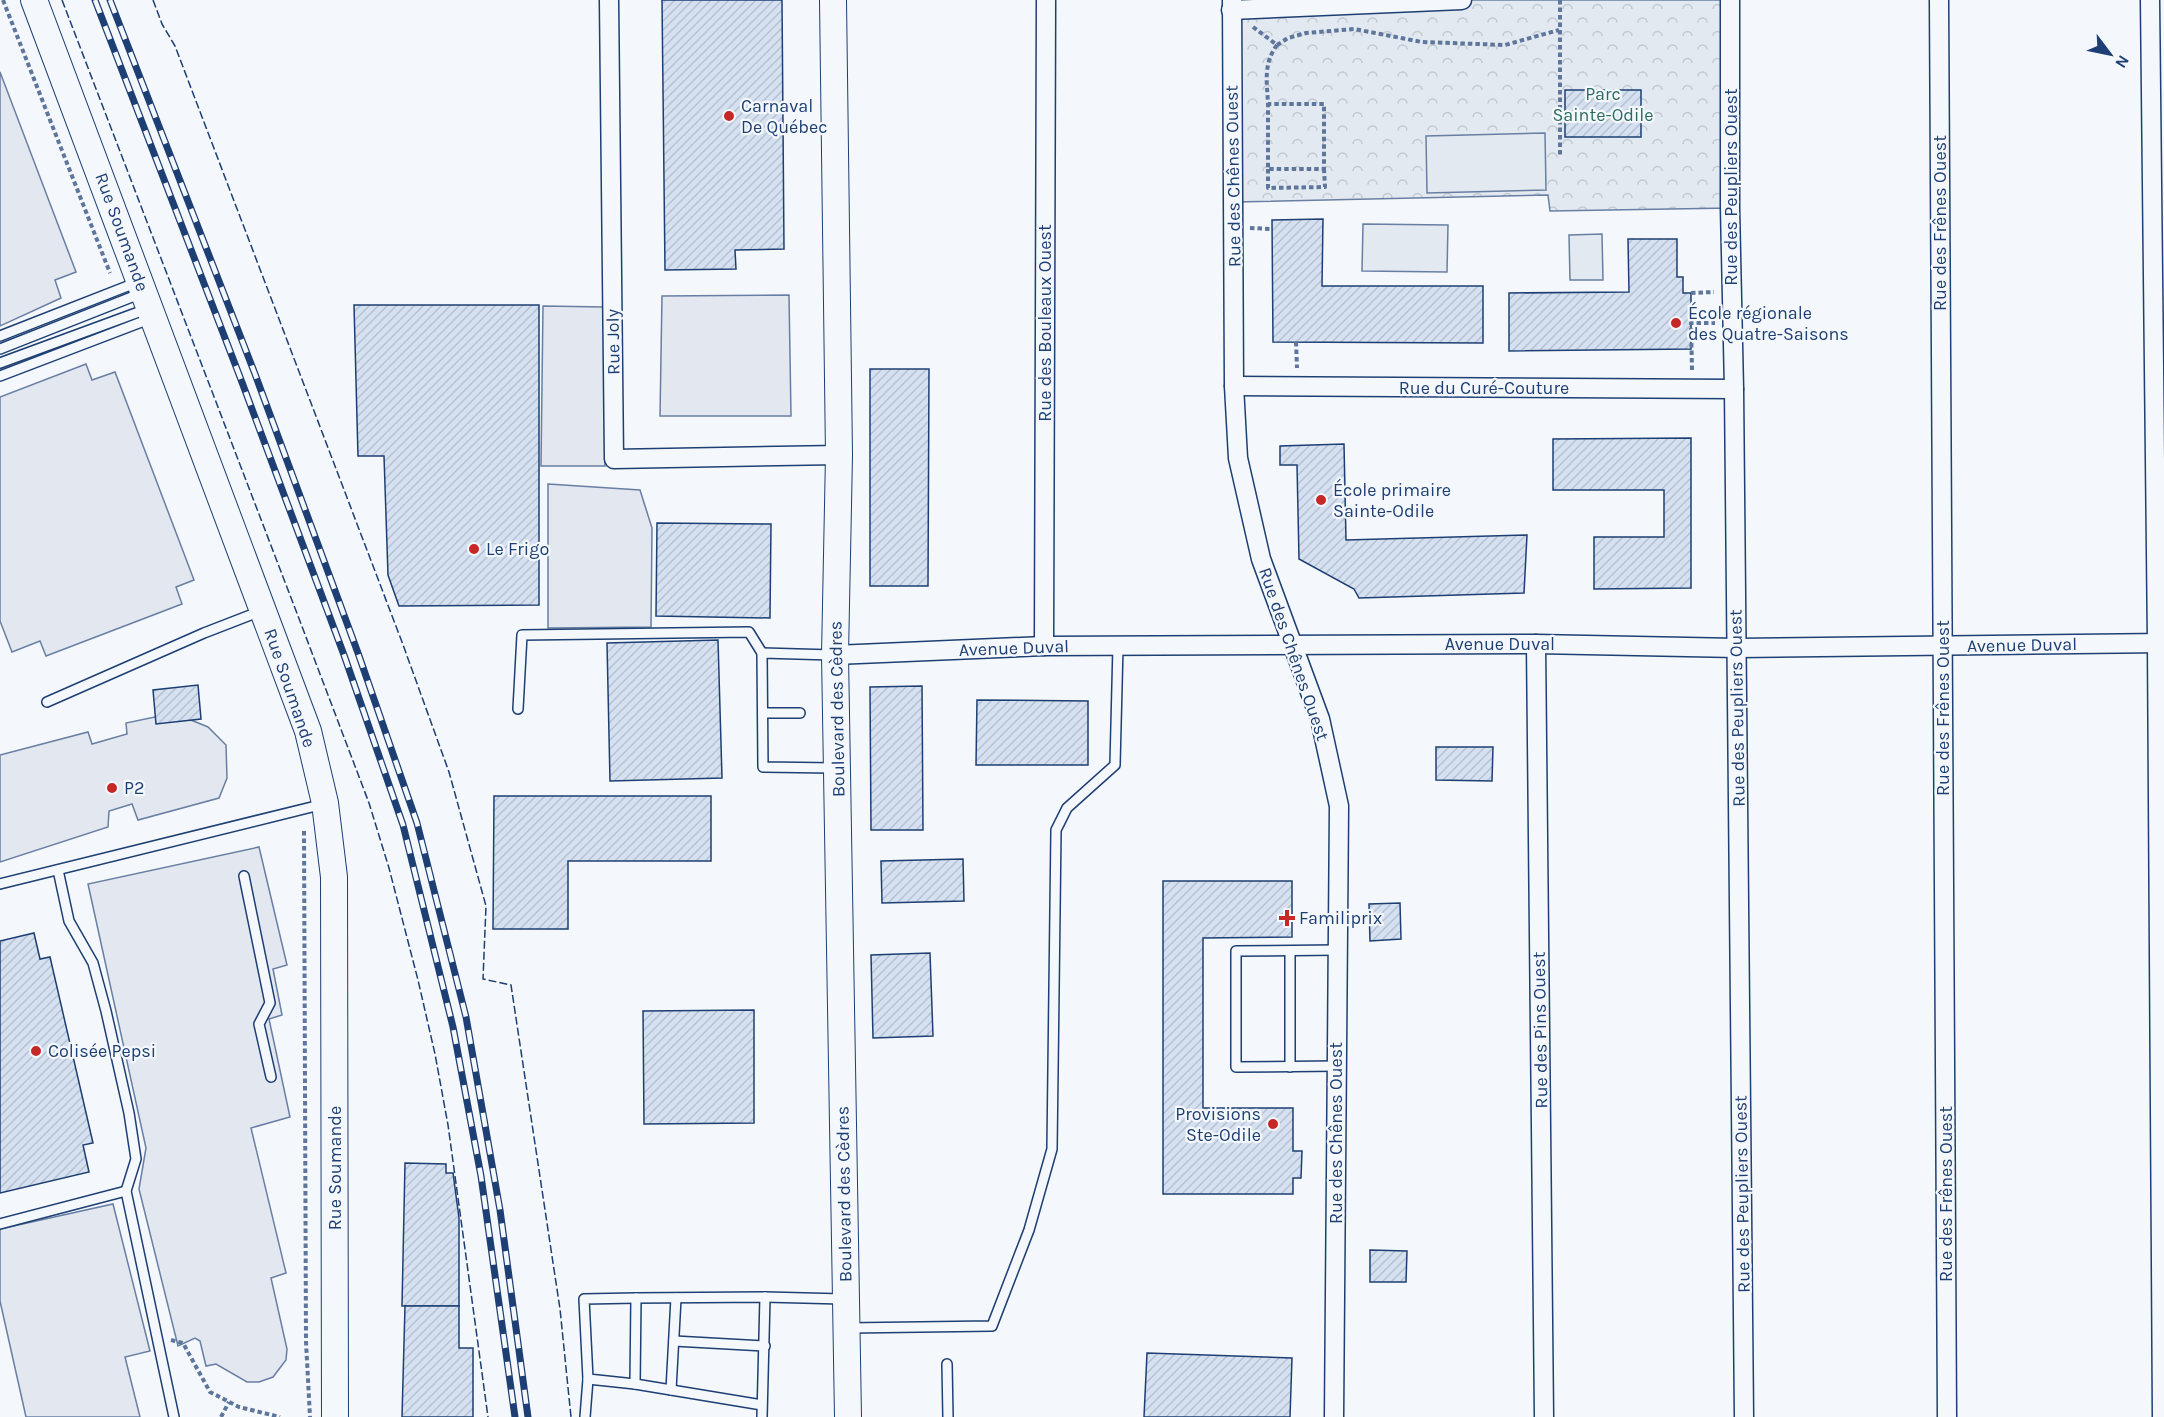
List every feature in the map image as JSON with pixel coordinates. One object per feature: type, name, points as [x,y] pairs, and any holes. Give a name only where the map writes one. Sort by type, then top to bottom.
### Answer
[{"type":"street","name":"Rue Soumande","points":[[34,0],[308,731],[315,806],[334,877],[335,1417]]},
{"type":"street","name":"Rue Joly","points":[[609,0],[614,459],[838,455]]},
{"type":"street","name":"Boulevard des Cèdres","points":[[833,0],[838,455],[837,768],[848,1417]]},
{"type":"street","name":"Rue des Bouleaux Ouest","points":[[1044,646],[1046,0]]},
{"type":"street","points":[[1232,5],[1462,0]]},
{"type":"street","name":"Rue des Peupliers Ouest","points":[[1730,0],[1744,1417]]},
{"type":"street","name":"Rue des Frênes Ouest","points":[[1939,0],[1947,1417]]},
{"type":"street","points":[[2150,0],[2161,643],[2162,1417]]},
{"type":"street","name":"Rue des Chênes Ouest","points":[[1232,5],[1234,386],[1238,458],[1261,559],[1320,719],[1339,806],[1334,1417]]},
{"type":"street","name":"Rue du Curé-Couture","points":[[1234,386],[1734,389]]},
{"type":"street","name":"Avenue Duval","points":[[836,655],[1044,646],[1536,644],[1737,648],[2161,643]]},
{"type":"street","name":"Rue des Pins Ouest","points":[[1536,644],[1544,1417]]},
{"type":"lane","points":[[0,336],[147,300]]},
{"type":"lane","points":[[0,349],[147,300]]},
{"type":"lane","points":[[0,363],[147,300]]},
{"type":"lane","points":[[0,376],[147,300]]},
{"type":"lane","points":[[47,702],[204,633],[263,610]]},
{"type":"lane","points":[[518,709],[522,635],[749,632],[762,653],[763,767],[837,768]]},
{"type":"lane","points":[[846,1328],[992,1326],[1029,1230],[1052,1149],[1056,830],[1067,808],[1115,765],[1118,646]]},
{"type":"lane","points":[[762,653],[836,655]]},
{"type":"lane","points":[[763,712],[800,712]]},
{"type":"lane","points":[[0,884],[315,806]]},
{"type":"lane","points":[[58,870],[69,921],[93,963],[129,1113],[136,1159],[126,1191],[174,1417]]},
{"type":"lane","points":[[244,876],[270,1003],[259,1024],[271,1077]]},
{"type":"lane","points":[[1337,1066],[1236,1067],[1236,951],[1338,950]]},
{"type":"lane","points":[[1290,951],[1290,1067]]},
{"type":"lane","points":[[0,1224],[126,1191]]},
{"type":"lane","points":[[585,1417],[588,1379],[584,1299],[765,1297],[846,1299]]},
{"type":"lane","points":[[762,1417],[765,1297]]},
{"type":"lane","points":[[635,1384],[636,1298]]},
{"type":"lane","points":[[671,1390],[676,1298]]},
{"type":"lane","points":[[674,1341],[765,1346]]},
{"type":"lane","points":[[947,1364],[948,1417]]},
{"type":"lane","points":[[588,1379],[635,1384],[762,1405]]},
{"type":"path","points":[[1560,0],[1560,154]]},
{"type":"path","points":[[1232,5],[1277,45]]},
{"type":"path","points":[[1268,104],[1324,104],[1325,187],[1268,188],[1266,66],[1277,45],[1288,38],[1306,33],[1354,29],[1422,42],[1505,45],[1559,30]]},
{"type":"path","points":[[1268,169],[1324,169]]},
{"type":"path","points":[[1693,389],[1691,323],[1732,322]]},
{"type":"path","points":[[1296,342],[1297,387]]},
{"type":"path","points":[[310,1417],[306,1342],[315,806]]},
{"type":"path","points":[[157,1336],[183,1343],[210,1392],[239,1407],[280,1417]]},
{"type":"path","points":[[221,1417],[229,1402]]},
{"type":"green space","name":"Parc Sainte-Odile","points":[[1462,0],[1730,0],[1730,208],[1550,211],[1548,195],[1234,202],[1231,10]]},
{"type":"green space","points":[[1545,133],[1546,190],[1427,193],[1426,136]]},
{"type":"green space","points":[[1363,224],[1448,225],[1447,272],[1362,271]]},
{"type":"green space","points":[[1602,234],[1603,280],[1570,280],[1569,235]]},
{"type":"shaded area","points":[[0,72],[76,272],[55,280],[61,298],[0,326]]},
{"type":"shaded area","points":[[789,295],[791,416],[660,416],[662,296]]},
{"type":"shaded area","points":[[543,306],[604,307],[605,466],[541,466]]},
{"type":"shaded area","points":[[86,364],[92,380],[115,372],[194,580],[176,587],[182,604],[46,656],[40,641],[12,652],[0,621],[0,397]]},
{"type":"shaded area","points":[[548,484],[640,490],[652,528],[651,627],[548,628]]},
{"type":"shaded area","name":"P2","points":[[174,713],[208,727],[226,745],[227,778],[219,798],[138,820],[132,804],[109,811],[108,827],[0,862],[0,755],[88,732],[92,744],[127,734],[126,723]]},
{"type":"shaded area","points":[[259,847],[287,965],[273,969],[282,1015],[269,1019],[290,1117],[251,1128],[286,1273],[271,1278],[287,1349],[286,1360],[273,1377],[259,1382],[247,1382],[216,1364],[206,1366],[200,1341],[195,1338],[178,1346],[139,1189],[146,1148],[88,884]]},
{"type":"shaded area","points":[[113,1204],[150,1351],[125,1357],[140,1417],[26,1417],[0,1301],[0,1229]]},
{"type":"building","points":[[662,0],[782,0],[784,249],[735,250],[736,269],[665,270]]},
{"type":"building","points":[[1565,90],[1641,90],[1641,137],[1565,137]]},
{"type":"building","points":[[1323,219],[1322,286],[1483,286],[1483,343],[1273,342],[1272,220]]},
{"type":"building","points":[[1628,239],[1677,239],[1677,277],[1683,277],[1683,293],[1691,293],[1691,349],[1509,351],[1509,293],[1629,292]]},
{"type":"building","points":[[354,305],[539,305],[539,605],[399,606],[388,575],[384,456],[358,456]]},
{"type":"building","points":[[870,369],[929,369],[928,586],[870,586]]},
{"type":"building","points":[[1691,438],[1691,588],[1594,589],[1594,537],[1664,537],[1664,490],[1553,490],[1553,439]]},
{"type":"building","name":"École primaire Sainte-Odile","points":[[1344,444],[1346,540],[1527,535],[1524,593],[1359,598],[1354,589],[1299,559],[1297,465],[1280,465],[1280,446]]},
{"type":"building","points":[[657,523],[771,524],[770,618],[656,616]]},
{"type":"building","points":[[718,640],[722,778],[610,781],[607,643]]},
{"type":"building","points":[[198,685],[201,719],[156,724],[153,690]]},
{"type":"building","points":[[922,686],[923,830],[871,830],[870,687]]},
{"type":"building","points":[[977,700],[1088,701],[1088,765],[976,765]]},
{"type":"building","points":[[1436,747],[1493,747],[1492,781],[1436,780]]},
{"type":"building","points":[[494,796],[711,796],[711,861],[568,861],[568,929],[493,929]]},
{"type":"building","points":[[963,859],[964,901],[882,903],[881,861]]},
{"type":"building","points":[[1163,881],[1292,881],[1292,937],[1203,938],[1203,1108],[1293,1108],[1293,1151],[1302,1151],[1301,1178],[1293,1178],[1293,1194],[1163,1194]]},
{"type":"building","points":[[1400,903],[1401,939],[1370,941],[1369,904]]},
{"type":"building","name":"Colisée Pepsi","points":[[34,933],[40,959],[50,957],[93,1143],[83,1145],[89,1172],[0,1193],[0,941]]},
{"type":"building","points":[[930,953],[933,1036],[873,1038],[871,955]]},
{"type":"building","points":[[754,1010],[754,1123],[644,1124],[643,1011]]},
{"type":"building","points":[[405,1163],[446,1164],[446,1173],[453,1173],[459,1218],[459,1306],[402,1306]]},
{"type":"building","points":[[1370,1250],[1407,1251],[1406,1282],[1370,1282]]},
{"type":"building","points":[[405,1306],[459,1306],[459,1348],[473,1348],[473,1417],[402,1417]]},
{"type":"building","points":[[1147,1353],[1292,1358],[1290,1417],[1144,1417]]},
{"type":"railway","points":[[95,0],[344,655],[403,825],[453,1027],[481,1176],[515,1417]]},
{"type":"railway","points":[[110,0],[255,374],[358,653],[417,823],[466,1017],[500,1210],[528,1417]]},
{"type":"fence","points":[[62,0],[369,803],[389,868],[435,1054],[448,1125],[488,1417]]},
{"type":"fence","points":[[153,0],[162,24],[175,46],[402,642],[449,772],[486,906],[483,979],[511,985],[560,1309],[571,1417]]},
{"type":"place","name":"Carnaval De Québec","points":[[729,116]]},
{"type":"place","name":"École régionale des Quatre-Saisons","points":[[1676,323]]},
{"type":"place","name":"École primaire Sainte-Odile","points":[[1321,500]]},
{"type":"place","name":"Le Frigo","points":[[474,549]]},
{"type":"place","name":"P2","points":[[112,788]]},
{"type":"place","name":"Familiprix","points":[[1287,918]]},
{"type":"place","name":"Colisée Pepsi","points":[[36,1051]]},
{"type":"place","name":"Provisions Ste-Odile","points":[[1273,1124]]}]
